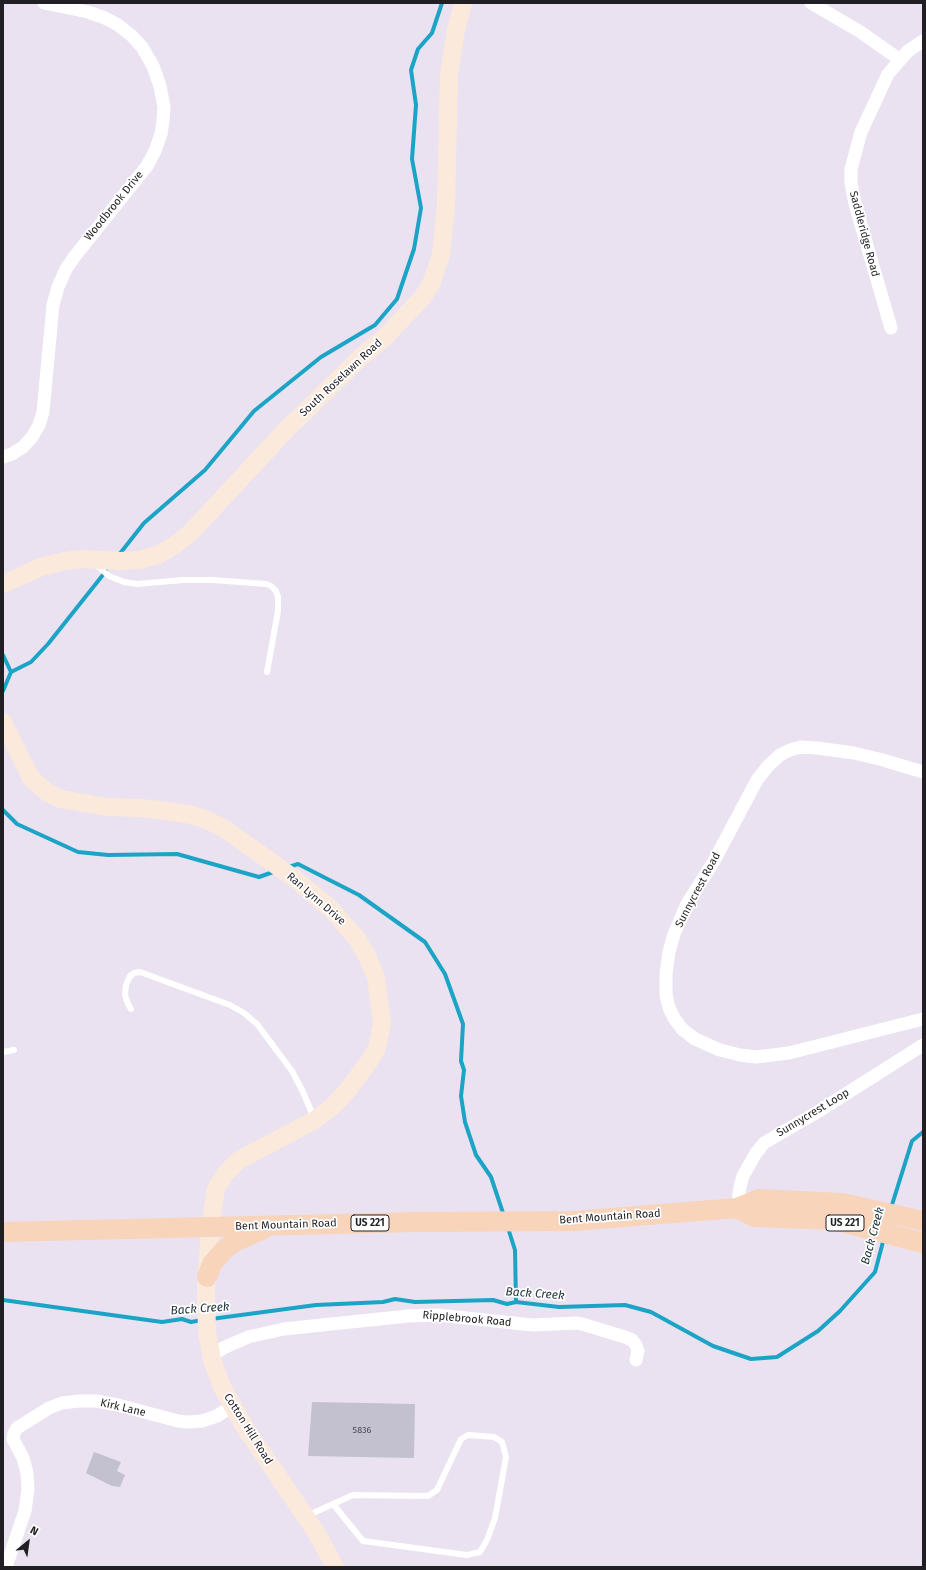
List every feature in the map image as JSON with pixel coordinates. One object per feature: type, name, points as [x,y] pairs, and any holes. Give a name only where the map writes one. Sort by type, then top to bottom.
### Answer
[{"type":"main road","name":"US 221","points":[[737,1208],[754,1217],[766,1208],[842,1203],[923,1221]]},
{"type":"main road","name":"Bent Mountain Road","points":[[3,1232],[418,1222],[573,1221],[737,1208]]},
{"type":"main road","name":"US 221","points":[[766,1208],[834,1220],[923,1243]]},
{"type":"main road","points":[[208,1277],[212,1264],[223,1251],[234,1242],[273,1225]]},
{"type":"street","name":"Woodbrook Drive","points":[[3,457],[12,454],[23,447],[32,437],[39,425],[43,412],[53,305],[58,287],[66,269],[147,166],[155,151],[161,134],[163,121],[164,107],[160,86],[153,66],[142,47],[132,36],[105,18],[88,12],[44,3]]},
{"type":"street","name":"South Roselawn Road","points":[[3,584],[41,567],[65,561],[91,559],[120,561],[139,560],[158,554],[175,545],[186,537],[234,488],[287,429],[360,358],[385,337],[425,294],[438,268],[441,255],[446,205],[449,75],[456,30],[463,3]]},
{"type":"street","points":[[811,3],[859,31],[899,60]]},
{"type":"street","name":"Saddleridge Road","points":[[891,328],[855,204],[851,183],[853,159],[861,132],[888,74],[908,51],[923,41]]},
{"type":"street","name":"Ran Lynn Drive","points":[[3,722],[31,778],[48,793],[61,799],[80,804],[167,811],[192,815],[208,820],[225,829],[295,879],[332,910],[346,924],[364,950],[376,977],[382,1023],[376,1048],[370,1060],[348,1090],[333,1106],[315,1120],[239,1160],[226,1173],[216,1189],[210,1227]]},
{"type":"street","name":"Sunnycrest Road","points":[[923,772],[854,753],[817,748],[801,747],[780,755],[768,766],[757,780],[714,861],[687,904],[674,934],[669,952],[666,974],[666,995],[669,1008],[674,1018],[682,1029],[695,1039],[720,1050],[756,1057],[789,1053],[923,1019]]},
{"type":"street","name":"Sunnycrest Loop","points":[[737,1208],[740,1187],[744,1176],[756,1153],[764,1143],[923,1045]]},
{"type":"street","name":"Cotton Hill Road","points":[[210,1227],[207,1332],[212,1356],[222,1387],[232,1406],[305,1517],[335,1567]]},
{"type":"street","name":"Ripplebrook Road","points":[[212,1356],[223,1348],[248,1337],[284,1329],[408,1316],[438,1315],[533,1326],[576,1323],[582,1324],[632,1340],[638,1351],[636,1360]]},
{"type":"street","name":"Kirk Lane","points":[[6,1567],[24,1510],[28,1489],[27,1473],[23,1458],[14,1439],[14,1433],[17,1428],[49,1408],[62,1403],[79,1401],[96,1401],[118,1405],[187,1422],[202,1421],[216,1416],[232,1406]]},
{"type":"lane","points":[[91,559],[99,569],[110,576],[124,582],[137,584],[183,580],[212,580],[266,584],[271,586],[276,591],[278,597],[278,611],[267,672]]},
{"type":"lane","points":[[131,1009],[125,995],[126,985],[130,976],[134,972],[140,972],[230,1005],[244,1013],[257,1024],[292,1071],[315,1120]]},
{"type":"lane","points":[[3,1052],[14,1050]]},
{"type":"lane","points":[[305,1517],[333,1504],[353,1495],[428,1496],[437,1490],[461,1439],[468,1435],[494,1437],[502,1442],[506,1457],[495,1518],[487,1540],[480,1552],[467,1555],[363,1541],[333,1504]]},
{"type":"building","points":[[312,1402],[415,1404],[414,1458],[308,1456]]},
{"type":"building","points":[[94,1452],[121,1462],[117,1471],[125,1475],[120,1487],[112,1486],[86,1473]]},
{"type":"waterway","points":[[118,556],[144,523],[205,470],[254,411],[321,357],[375,325],[397,299],[414,249],[421,208],[412,159],[416,105],[411,70],[418,49],[432,33],[442,3]]},
{"type":"waterway","points":[[3,691],[11,672],[31,662],[48,644],[106,571]]},
{"type":"waterway","points":[[3,655],[11,672]]},
{"type":"waterway","points":[[3,810],[17,824],[78,852],[108,855],[177,854],[259,877],[276,871]]},
{"type":"waterway","points":[[289,867],[298,864],[359,895],[425,942],[445,974],[463,1024],[461,1061],[464,1070],[461,1096],[465,1122],[476,1155],[491,1177],[504,1216]]},
{"type":"waterway","name":"Back Creek","points":[[891,1208],[912,1141],[923,1132]]},
{"type":"waterway","points":[[508,1228],[515,1250],[516,1302]]},
{"type":"waterway","name":"Back Creek","points":[[211,1319],[316,1305],[383,1302],[395,1299],[415,1302],[493,1300],[507,1304],[516,1302],[559,1307],[625,1305],[651,1312],[713,1346],[751,1359],[777,1357],[818,1331],[840,1311],[875,1272],[884,1238]]},
{"type":"waterway","name":"Back Creek","points":[[3,1300],[162,1322],[182,1319],[191,1322],[202,1320]]}]
